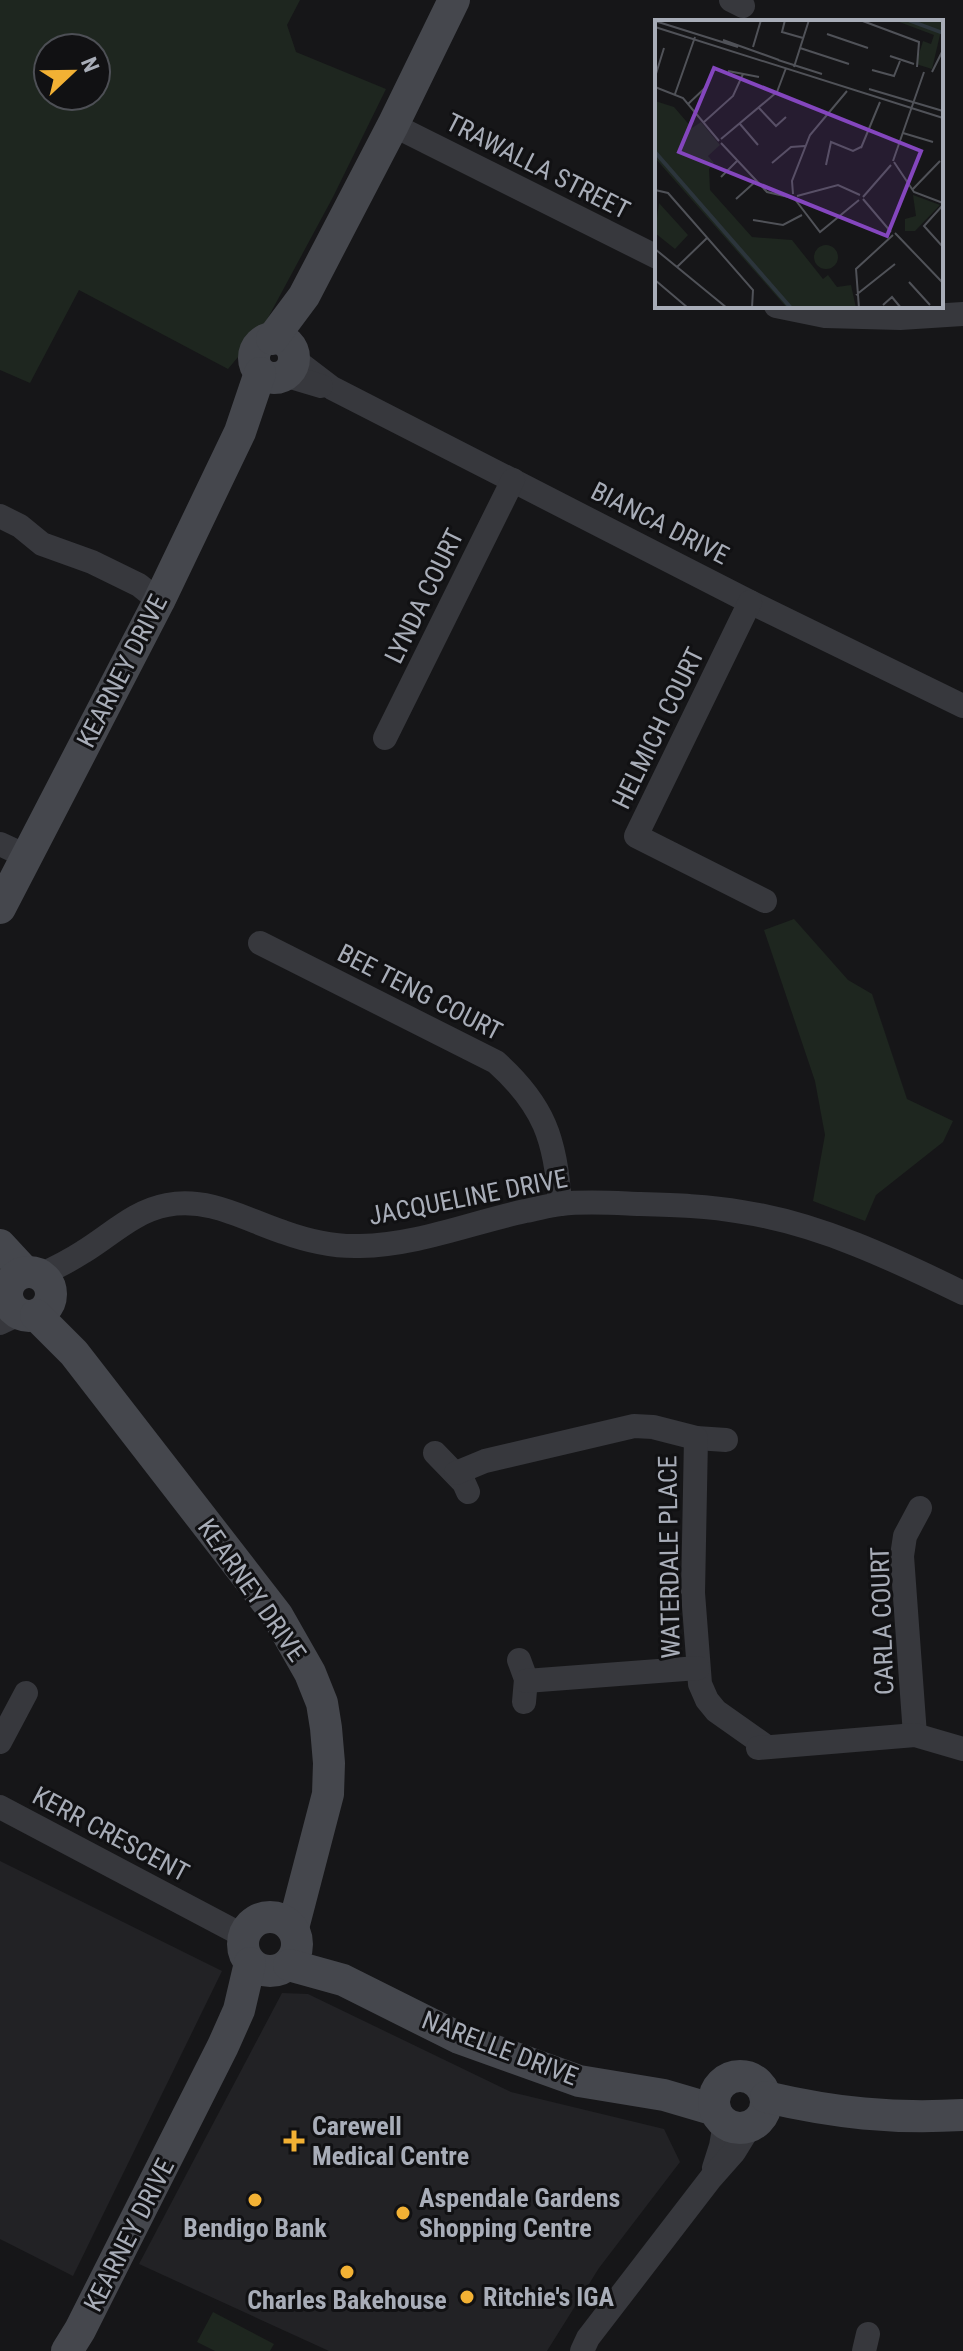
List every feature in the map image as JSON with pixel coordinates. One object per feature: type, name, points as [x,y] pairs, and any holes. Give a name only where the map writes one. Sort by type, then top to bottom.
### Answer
[{"type":"street","name":"KEARNEY DRIVE","points":[[0,908],[13,850],[159,601],[240,432],[279,362],[304,296],[454,0]]},
{"type":"street","name":"TRAWALLA STREET","points":[[393,125],[655,256]]},
{"type":"street","points":[[786,308],[825,316],[900,318],[963,314]]},
{"type":"street","name":"BIANCA DRIVE","points":[[279,362],[750,602],[963,706]]},
{"type":"street","name":"LYNDA COURT","points":[[385,738],[513,480]]},
{"type":"street","points":[[0,516],[20,526],[42,544],[92,562],[139,585],[159,601]]},
{"type":"street","name":"HELMICH COURT","points":[[750,602],[636,836],[765,901]]},
{"type":"street","name":"BEE TENG COURT","points":[[260,943],[496,1062],[517,1081],[538,1109],[550,1140],[560,1204]]},
{"type":"street","name":"JACQUELINE DRIVE","points":[[21,1295],[122,1224],[165,1205],[187,1203],[234,1212],[280,1231],[324,1244],[358,1246],[419,1239],[560,1204],[680,1205],[742,1212],[795,1224],[840,1239],[902,1263],[963,1293]]},
{"type":"street","name":"KEARNEY DRIVE","points":[[0,1245],[21,1295],[74,1353],[277,1615],[310,1673],[322,1703],[329,1763],[328,1794],[312,1863],[75,2344]]},
{"type":"street","name":"WATERDALE PLACE","points":[[435,1453],[462,1483],[495,1459],[634,1426],[653,1427],[696,1438],[693,1571],[698,1668],[702,1688],[713,1707],[762,1748],[915,1735]]},
{"type":"street","points":[[696,1438],[726,1440]]},
{"type":"street","name":"CARLA COURT","points":[[915,1735],[902,1556],[905,1536],[920,1508]]},
{"type":"street","points":[[523,1681],[698,1668]]},
{"type":"street","points":[[0,1742],[26,1693]]},
{"type":"street","points":[[915,1735],[963,1749]]},
{"type":"street","name":"KERR CRESCENT","points":[[0,1807],[196,1910],[272,1944]]},
{"type":"street","name":"NARELLE DRIVE","points":[[272,1944],[459,2038],[579,2081],[739,2110],[819,2109],[897,2116],[963,2115]]},
{"type":"street","points":[[582,2351],[588,2338],[734,2152],[739,2110]]},
{"type":"shaded area","points":[[0,0],[300,0],[287,25],[296,52],[386,89],[333,197],[263,327],[228,369],[79,290],[30,383],[0,370]]},
{"type":"shaded area","points":[[794,919],[848,980],[872,994],[907,1099],[953,1121],[943,1142],[876,1195],[865,1221],[813,1201],[825,1135],[815,1081],[764,930]]},
{"type":"shaded area","points":[[0,1861],[222,1971],[73,2276],[0,2239]]},
{"type":"shaded area","name":"Aspendale Gardens Shopping Centre","points":[[282,1993],[308,1994],[511,2092],[664,2129],[680,2162],[599,2268],[547,2351],[329,2351],[139,2264]]},
{"type":"shaded area","points":[[213,2312],[274,2344],[270,2351],[215,2351],[197,2342]]},
{"type":"place","name":"Carewell Medical Centre","points":[[294,2141]]},
{"type":"place","name":"Bendigo Bank","points":[[255,2200]]},
{"type":"place","name":"Aspendale Gardens Shopping Centre","points":[[403,2213]]},
{"type":"place","name":"Charles Bakehouse","points":[[347,2272]]},
{"type":"place","name":"Ritchie's IGA","points":[[467,2297]]}]
